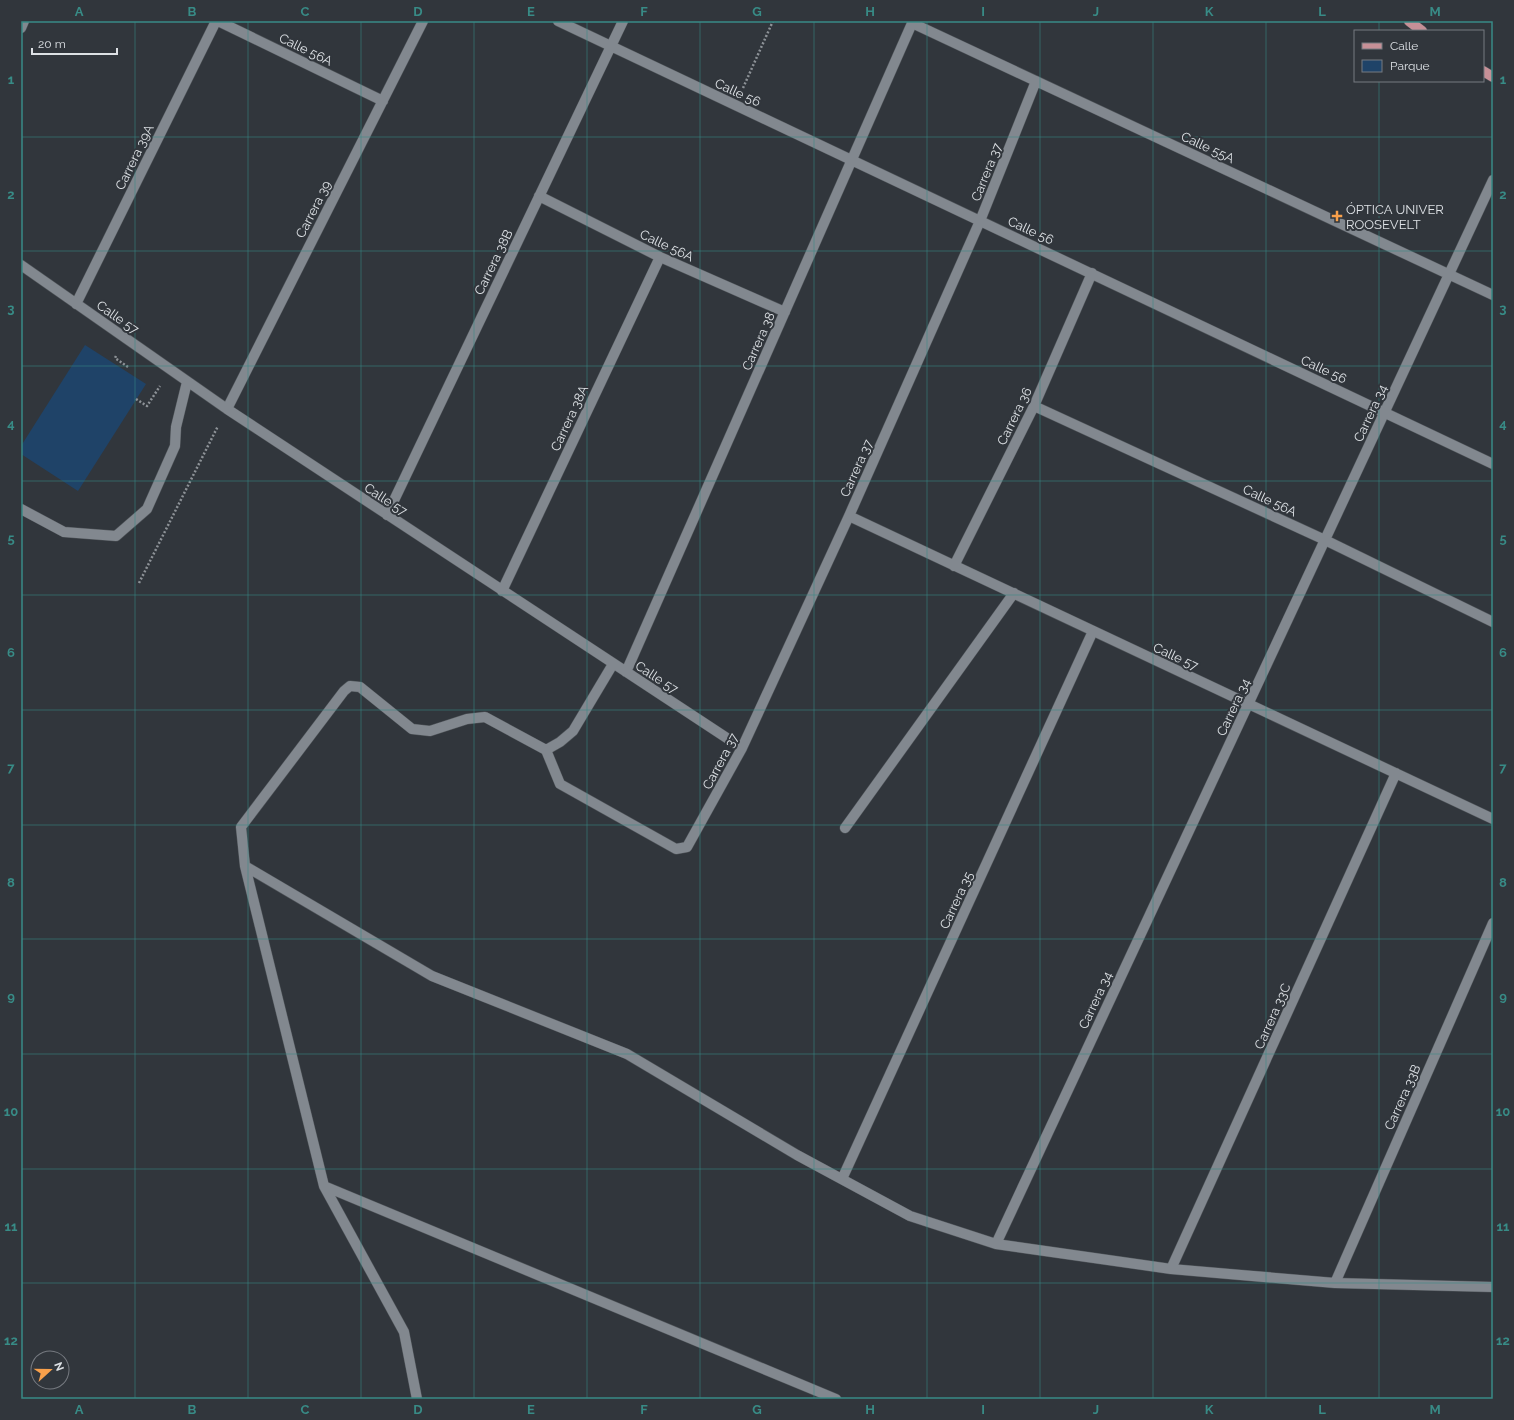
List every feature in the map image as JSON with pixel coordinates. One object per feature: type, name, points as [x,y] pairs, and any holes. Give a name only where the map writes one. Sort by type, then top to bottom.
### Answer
[{"type":"main road","points":[[1409,21],[1421,30]]},
{"type":"main road","points":[[1484,72],[1493,77]]},
{"type":"street","points":[[21,28],[24,21]]},
{"type":"street","name":"Calle 56A","points":[[217,21],[383,101]]},
{"type":"street","name":"Carrera 39A","points":[[76,304],[217,21]]},
{"type":"street","name":"Carrera 39","points":[[226,409],[423,21]]},
{"type":"street","name":"Calle 56","points":[[558,21],[1493,464]]},
{"type":"street","name":"Carrera 38B","points":[[387,515],[623,21]]},
{"type":"street","name":"Calle 55A","points":[[913,22],[1493,295]]},
{"type":"street","name":"Carrera 38","points":[[626,672],[913,22]]},
{"type":"street","name":"Carrera 37","points":[[546,750],[560,784],[676,849],[687,848],[742,748],[849,516],[980,221],[1036,81]]},
{"type":"street","name":"Carrera 34","points":[[996,1244],[1493,180]]},
{"type":"street","name":"Calle 56A","points":[[540,196],[660,257],[785,312]]},
{"type":"street","name":"Carrera 38A","points":[[502,591],[660,257]]},
{"type":"street","name":"Calle 57","points":[[21,265],[226,409],[742,748]]},
{"type":"street","name":"Carrera 36","points":[[954,566],[1034,406],[1092,273]]},
{"type":"street","points":[[21,509],[64,532],[116,536],[147,509],[174,446],[176,427],[187,382]]},
{"type":"street","name":"Calle 56A","points":[[1034,406],[1325,540],[1493,622]]},
{"type":"street","name":"Calle 57","points":[[849,516],[954,566],[1014,592],[1093,631],[1493,819]]},
{"type":"street","points":[[845,828],[1014,592]]},
{"type":"street","name":"Carrera 35","points":[[842,1179],[1093,631]]},
{"type":"street","points":[[417,1399],[404,1332],[324,1186],[245,866],[240,827],[344,691],[350,686],[360,687],[412,729],[430,731],[467,719],[485,717],[546,750],[560,742],[573,731],[613,664]]},
{"type":"street","name":"Carrera 33C","points":[[1171,1269],[1396,773]]},
{"type":"street","points":[[245,866],[432,976],[627,1054],[797,1155],[910,1216],[996,1244],[1171,1269],[1335,1283],[1493,1287]]},
{"type":"street","name":"Carrera 33B","points":[[1335,1283],[1493,923]]},
{"type":"street","points":[[324,1186],[836,1399]]},
{"type":"path","points":[[735,105],[773,21]]},
{"type":"path","points":[[130,363],[117,355],[114,358],[134,370]]},
{"type":"path","points":[[136,399],[147,406],[160,386],[153,382]]},
{"type":"path","points":[[139,583],[226,409]]},
{"type":"green space","points":[[85,345],[146,384],[78,491],[21,454],[21,446]]},
{"type":"place","name":"ÓPTICA UNIVER ROOSEVELT","points":[[1337,216]]}]
